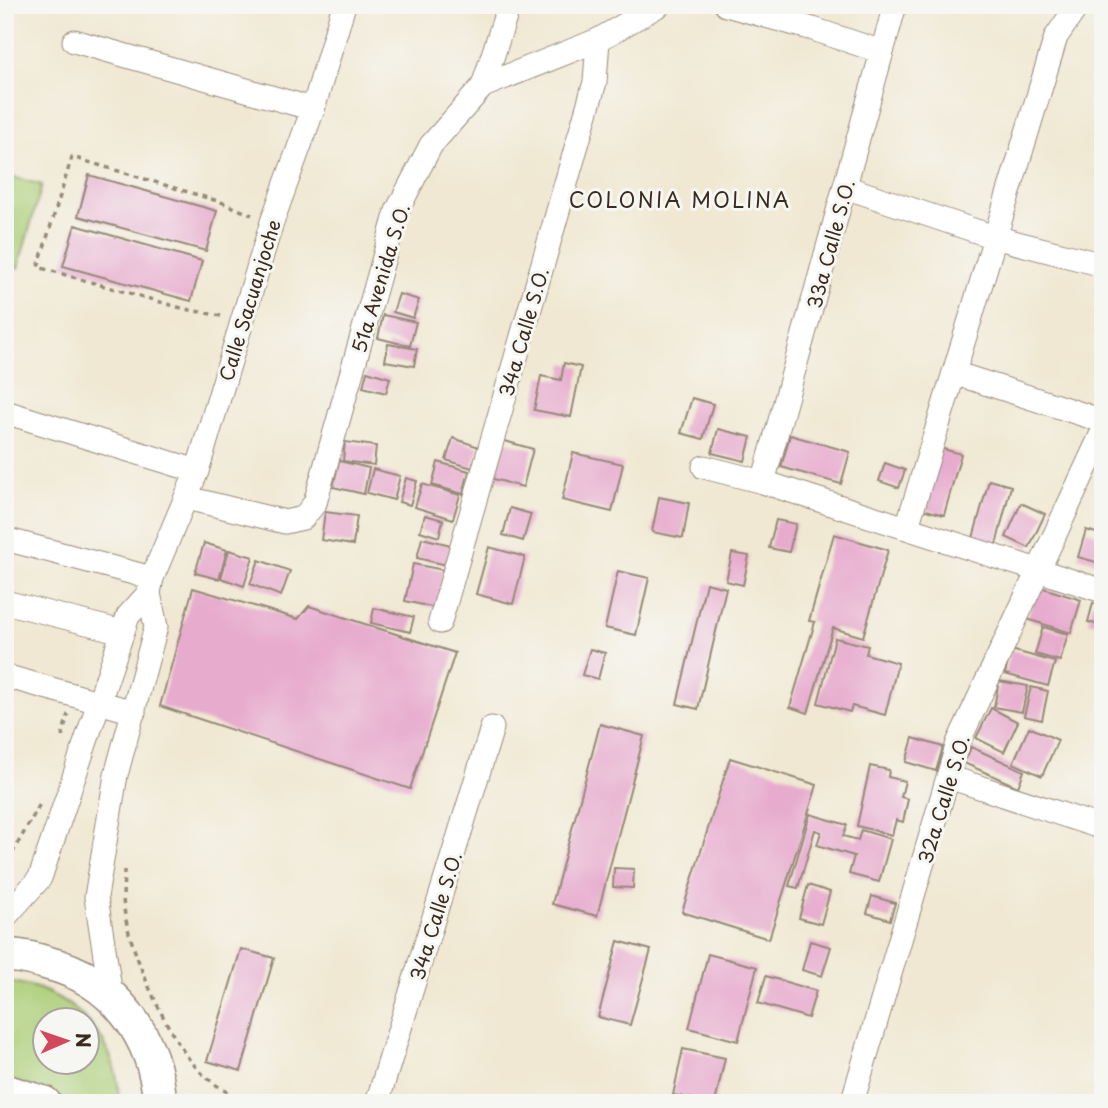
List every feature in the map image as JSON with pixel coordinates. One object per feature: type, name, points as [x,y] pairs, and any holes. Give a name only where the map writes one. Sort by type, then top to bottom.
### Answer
[{"type":"highway","points":[[5,956],[17,955],[67,967],[111,995],[141,1032],[159,1090],[180,1103]]},
{"type":"highway","points":[[5,1091],[44,1103]]},
{"type":"street","name":"Calle Sacuanjoche","points":[[5,916],[40,878],[128,616],[150,585],[187,498],[272,222],[313,109],[344,5]]},
{"type":"street","points":[[484,86],[509,5]]},
{"type":"street","name":"51a Avenida S.O.","points":[[187,498],[285,522],[303,518],[315,503],[397,211],[431,145],[484,86],[598,40],[659,5]]},
{"type":"street","points":[[726,5],[814,29],[882,52]]},
{"type":"street","name":"33a Calle S.O.","points":[[764,482],[895,5]]},
{"type":"street","points":[[907,527],[1056,37],[1078,5]]},
{"type":"street","name":"34a Calle S.O.","points":[[440,622],[595,82],[598,40]]},
{"type":"street","points":[[74,41],[313,109]]},
{"type":"street","points":[[845,187],[994,237],[1103,265]]},
{"type":"street","points":[[954,373],[1103,421]]},
{"type":"street","points":[[5,412],[197,471]]},
{"type":"street","name":"32a Calle S.O.","points":[[852,1103],[958,743],[1103,431]]},
{"type":"street","points":[[704,467],[764,482],[1103,591]]},
{"type":"street","points":[[5,539],[150,585],[156,627],[116,775],[96,897],[111,995]]},
{"type":"street","points":[[5,602],[122,632]]},
{"type":"street","points":[[5,676],[134,712]]},
{"type":"street","name":"34a Calle S.O.","points":[[377,1103],[492,728]]},
{"type":"street","points":[[949,777],[1103,828]]},
{"type":"path","points":[[244,320],[185,309],[38,267],[72,158],[221,202],[272,222]]},
{"type":"path","points":[[60,747],[72,695]]},
{"type":"path","points":[[5,860],[13,852],[43,800]]},
{"type":"path","points":[[124,860],[124,908],[131,944],[176,1041],[193,1064],[213,1084],[248,1103]]},
{"type":"green space","points":[[5,175],[42,185],[18,268],[5,265]]},
{"type":"green space","points":[[5,982],[28,985],[50,993],[71,1006],[32,1006],[32,1076],[102,1076],[102,1040],[115,1070],[118,1103],[5,1103]]},
{"type":"building","points":[[89,175],[217,211],[206,251],[78,216]]},
{"type":"building","points":[[75,225],[202,261],[191,301],[63,266]]},
{"type":"building","points":[[399,294],[419,300],[413,318],[393,312]]},
{"type":"building","points":[[383,315],[416,322],[410,346],[378,338]]},
{"type":"building","points":[[388,344],[417,349],[414,366],[385,361]]},
{"type":"building","points":[[564,363],[581,367],[571,417],[534,410],[541,376],[561,380]]},
{"type":"building","points":[[367,371],[390,378],[386,393],[363,387]]},
{"type":"building","points":[[692,398],[713,404],[703,439],[681,433]]},
{"type":"building","points":[[718,429],[751,437],[745,461],[712,453]]},
{"type":"building","points":[[790,435],[850,452],[841,484],[781,467]]},
{"type":"building","points":[[453,438],[479,447],[472,468],[446,460]]},
{"type":"building","points":[[501,440],[533,449],[523,487],[490,478]]},
{"type":"building","points":[[345,442],[376,446],[374,465],[343,461]]},
{"type":"building","points":[[936,447],[961,454],[944,515],[919,508]]},
{"type":"building","points":[[573,453],[623,464],[612,512],[562,500]]},
{"type":"building","points":[[339,461],[369,468],[364,494],[333,487]]},
{"type":"building","points":[[438,462],[469,471],[463,494],[432,485]]},
{"type":"building","points":[[885,463],[905,470],[899,488],[879,481]]},
{"type":"building","points":[[373,469],[400,476],[394,500],[367,493]]},
{"type":"building","points":[[406,478],[417,481],[410,505],[399,502]]},
{"type":"building","points":[[989,480],[1011,486],[996,545],[973,538]]},
{"type":"building","points":[[422,484],[460,495],[453,519],[415,507]]},
{"type":"building","points":[[659,497],[689,503],[683,538],[652,532]]},
{"type":"building","points":[[1021,503],[1045,514],[1029,548],[1006,537]]},
{"type":"building","points":[[510,508],[531,514],[523,541],[503,535]]},
{"type":"building","points":[[325,512],[357,516],[353,545],[321,540]]},
{"type":"building","points":[[425,515],[443,520],[439,537],[420,531]]},
{"type":"building","points":[[776,520],[796,524],[789,552],[769,548]]},
{"type":"building","points":[[1086,530],[1103,535],[1103,564],[1078,557]]},
{"type":"building","points":[[834,534],[888,550],[863,637],[833,628],[808,713],[790,707],[815,622],[809,621]]},
{"type":"building","points":[[422,538],[455,546],[451,566],[417,558]]},
{"type":"building","points":[[204,543],[227,550],[219,579],[195,573]]},
{"type":"building","points":[[489,547],[525,557],[513,604],[476,594]]},
{"type":"building","points":[[229,550],[253,557],[244,586],[221,578]]},
{"type":"building","points":[[732,553],[749,556],[743,585],[726,581]]},
{"type":"building","points":[[259,560],[290,571],[281,596],[250,584]]},
{"type":"building","points":[[413,564],[444,570],[436,608],[405,601]]},
{"type":"building","points":[[618,571],[649,578],[636,635],[605,628]]},
{"type":"building","points":[[706,583],[726,588],[698,709],[677,704]]},
{"type":"building","points":[[1037,586],[1081,600],[1071,633],[1027,619]]},
{"type":"building","points":[[193,588],[298,619],[309,606],[455,653],[410,789],[160,706]]},
{"type":"building","points":[[1093,603],[1103,606],[1103,626],[1088,622]]},
{"type":"building","points":[[374,608],[414,617],[410,632],[371,623]]},
{"type":"building","points":[[1043,627],[1068,634],[1060,661],[1035,654]]},
{"type":"building","points":[[835,638],[868,646],[866,654],[898,663],[885,715],[852,706],[850,712],[818,703]]},
{"type":"building","points":[[590,649],[605,653],[598,679],[582,675]]},
{"type":"building","points":[[1011,650],[1055,662],[1048,686],[1005,674]]},
{"type":"building","points":[[999,681],[1028,686],[1022,712],[994,707]]},
{"type":"building","points":[[1031,687],[1048,691],[1042,720],[1024,716]]},
{"type":"building","points":[[991,708],[1018,722],[1004,752],[976,738]]},
{"type":"building","points":[[600,724],[644,736],[597,916],[552,904]]},
{"type":"building","points":[[1029,727],[1058,740],[1042,776],[1013,763]]},
{"type":"building","points":[[913,738],[943,747],[936,771],[906,762]]},
{"type":"building","points":[[971,747],[1024,771],[1018,787],[964,763]]},
{"type":"building","points":[[730,758],[817,785],[769,939],[682,912]]},
{"type":"building","points":[[870,766],[889,770],[888,777],[905,781],[901,797],[908,799],[903,822],[896,820],[892,835],[857,826]]},
{"type":"building","points":[[810,814],[847,825],[843,836],[858,840],[861,830],[891,839],[879,882],[849,874],[854,856],[817,845],[821,832],[815,830],[798,888],[789,886]]},
{"type":"building","points":[[614,868],[634,869],[633,888],[613,887]]},
{"type":"building","points":[[808,885],[830,892],[821,924],[799,918]]},
{"type":"building","points":[[872,896],[895,903],[890,920],[867,913]]},
{"type":"building","points":[[618,941],[651,950],[630,1025],[598,1017]]},
{"type":"building","points":[[810,941],[831,947],[822,976],[802,970]]},
{"type":"building","points":[[241,949],[274,958],[241,1071],[207,1061]]},
{"type":"building","points":[[708,954],[757,967],[738,1041],[689,1028]]},
{"type":"building","points":[[766,976],[816,991],[808,1018],[758,1003]]},
{"type":"building","points":[[683,1049],[725,1058],[715,1103],[673,1095]]},
{"type":"district","name":"COLONIA MOLINA","points":[[680,199]]}]
